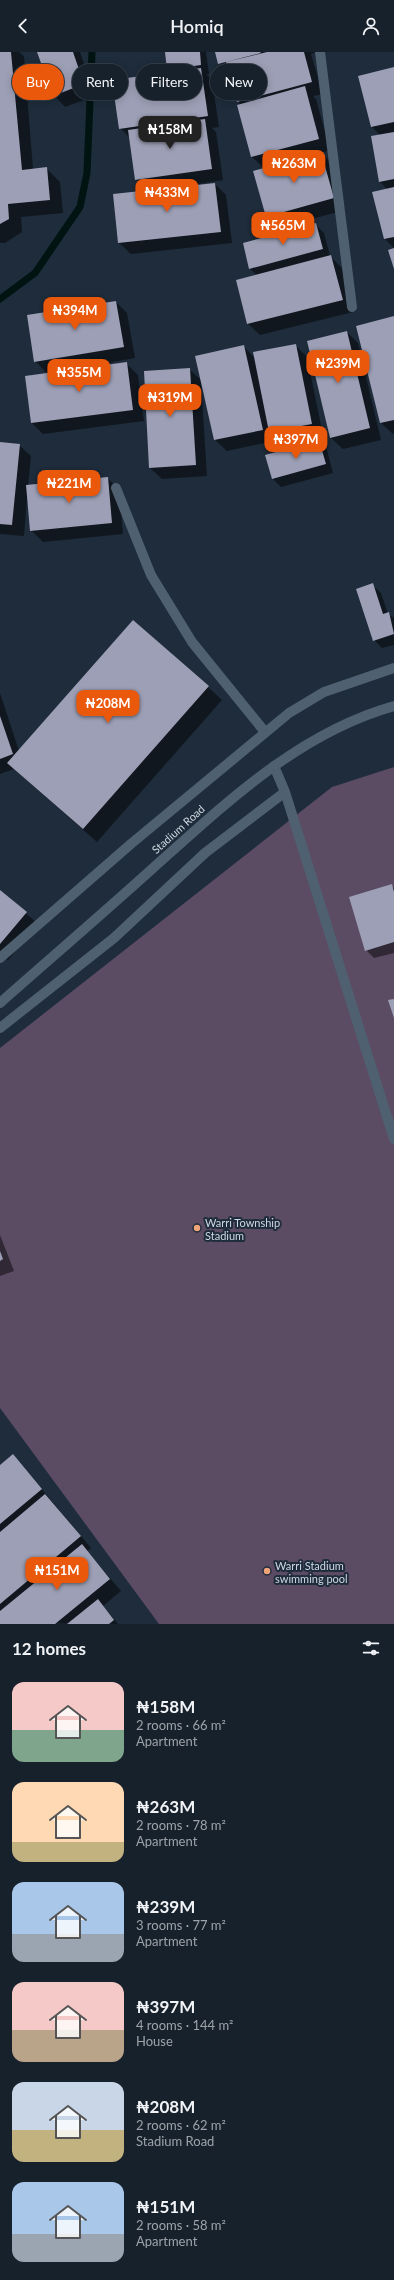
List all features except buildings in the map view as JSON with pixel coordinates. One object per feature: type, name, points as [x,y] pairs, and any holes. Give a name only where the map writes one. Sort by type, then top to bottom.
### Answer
[{"type":"street","points":[[320,52],[352,307]]},
{"type":"street","points":[[116,488],[151,575],[192,642],[265,732]]},
{"type":"street","name":"Stadium Road","points":[[0,958],[132,843],[265,732],[290,713],[324,692],[394,668]]},
{"type":"street","name":"Stadium Road","points":[[0,1003],[220,808],[274,766],[329,732],[374,711],[394,706]]},
{"type":"street","points":[[274,766],[285,792],[394,1139]]},
{"type":"street","points":[[0,1028],[114,938],[205,853],[285,792]]},
{"type":"shaded area","name":"Warri Township Stadium","points":[[394,767],[394,1624],[159,1624],[0,1408],[0,1048],[332,787]]},
{"type":"waterway","points":[[0,299],[35,273],[80,207],[87,173],[92,52]]},
{"type":"place","name":"Warri Township Stadium","points":[[197,1228]]},
{"type":"place","name":"Warri Stadium swimming pool","points":[[267,1571]]}]
